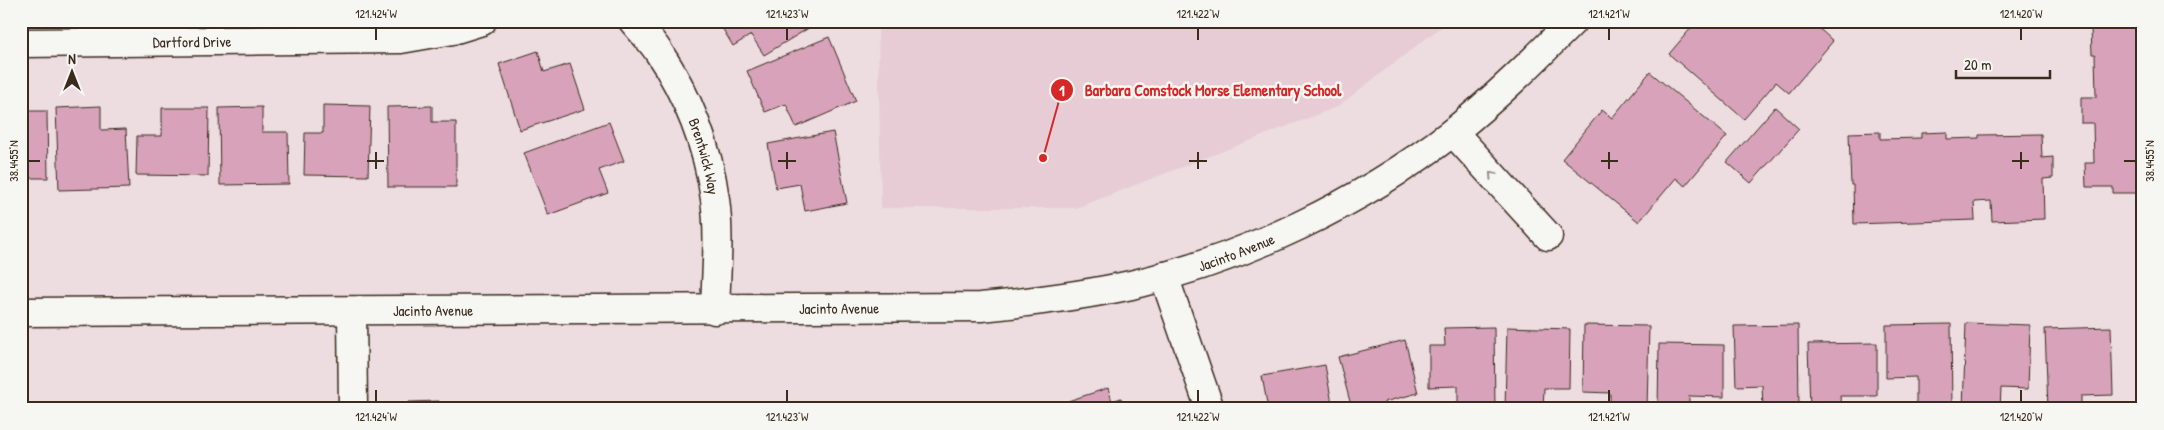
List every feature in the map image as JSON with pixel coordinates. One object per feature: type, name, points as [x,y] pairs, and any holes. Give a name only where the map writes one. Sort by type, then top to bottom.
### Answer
[{"type":"street","name":"Dartford Drive","points":[[21,43],[401,39],[453,30],[482,21]]},
{"type":"street","name":"Brentwick Way","points":[[633,21],[657,50],[689,105],[706,154],[715,199],[718,248],[714,310]]},
{"type":"street","name":"Jacinto Avenue","points":[[21,312],[714,310],[981,307],[1056,299],[1130,285],[1164,276],[1244,250],[1326,212],[1392,175],[1453,132],[1511,84],[1572,21]]},
{"type":"street","points":[[1453,132],[1548,236]]},
{"type":"street","points":[[1164,276],[1210,409]]},
{"type":"street","points":[[352,311],[353,409]]},
{"type":"shaded area","points":[[872,21],[1449,21],[1337,107],[1076,208],[881,208],[878,28]]},
{"type":"building","points":[[718,21],[815,21],[817,23],[764,55],[751,35],[733,46]]},
{"type":"building","points":[[1697,21],[1811,21],[1833,41],[1789,93],[1776,82],[1744,119],[1669,54]]},
{"type":"building","points":[[2084,21],[2143,21],[2143,193],[2113,193],[2113,187],[2086,187],[2085,163],[2094,163],[2093,123],[2081,123],[2081,97],[2096,97],[2095,54],[2092,54],[2091,28],[2084,28]]},
{"type":"building","points":[[829,37],[856,101],[796,127],[786,104],[765,112],[747,71]]},
{"type":"building","points":[[538,51],[544,72],[570,64],[585,109],[520,130],[499,64]]},
{"type":"building","points":[[1650,72],[1727,136],[1685,186],[1676,178],[1639,222],[1562,159],[1602,110],[1612,118]]},
{"type":"building","points":[[323,105],[370,106],[368,176],[304,175],[305,133],[323,133]]},
{"type":"building","points":[[101,106],[101,130],[126,129],[129,188],[59,190],[56,108]]},
{"type":"building","points":[[432,106],[432,122],[456,122],[456,187],[388,187],[387,107]]},
{"type":"building","points":[[262,107],[262,132],[288,132],[289,184],[220,185],[219,108]]},
{"type":"building","points":[[1775,107],[1799,129],[1751,183],[1727,162]]},
{"type":"building","points":[[162,108],[209,108],[208,176],[136,175],[137,136],[162,136]]},
{"type":"building","points":[[21,111],[47,111],[48,178],[21,178]]},
{"type":"building","points":[[609,122],[624,161],[599,170],[608,193],[548,215],[524,153]]},
{"type":"building","points":[[833,132],[847,203],[805,211],[800,184],[776,188],[768,144]]},
{"type":"building","points":[[1880,132],[1880,139],[1921,138],[1921,133],[1947,132],[1947,139],[1979,138],[1979,135],[2041,134],[2042,158],[2053,157],[2053,178],[2043,179],[2044,219],[1992,221],[1991,201],[1974,202],[1975,220],[1854,224],[1849,133]]},
{"type":"building","points":[[1966,323],[2030,325],[2028,389],[2001,388],[2000,409],[1963,409]]},
{"type":"building","points":[[1951,324],[1952,409],[1916,409],[1916,377],[1886,378],[1886,325]]},
{"type":"building","points":[[1584,325],[1649,326],[1647,409],[1610,409],[1610,393],[1583,392]]},
{"type":"building","points":[[1798,325],[1799,409],[1763,409],[1762,385],[1736,386],[1734,326]]},
{"type":"building","points":[[1494,327],[1495,409],[1458,409],[1458,386],[1429,387],[1429,346],[1445,346],[1444,328]]},
{"type":"building","points":[[1507,327],[1570,329],[1569,388],[1544,388],[1543,409],[1505,409]]},
{"type":"building","points":[[2111,327],[2113,395],[2081,396],[2081,409],[2048,409],[2045,329]]},
{"type":"building","points":[[1405,340],[1418,393],[1384,402],[1386,409],[1352,409],[1338,357]]},
{"type":"building","points":[[1877,343],[1877,396],[1840,396],[1841,409],[1810,409],[1808,344]]},
{"type":"building","points":[[1659,344],[1724,345],[1724,397],[1689,396],[1689,409],[1658,409]]},
{"type":"building","points":[[1325,365],[1333,409],[1268,409],[1262,376]]},
{"type":"building","points":[[1108,388],[1112,401],[1121,398],[1125,409],[1069,409],[1068,401]]},
{"type":"building","points":[[439,401],[439,409],[409,409],[409,402]]},
{"type":"place","name":"Barbara Comstock Morse Elementary School","points":[[1043,158]]}]
